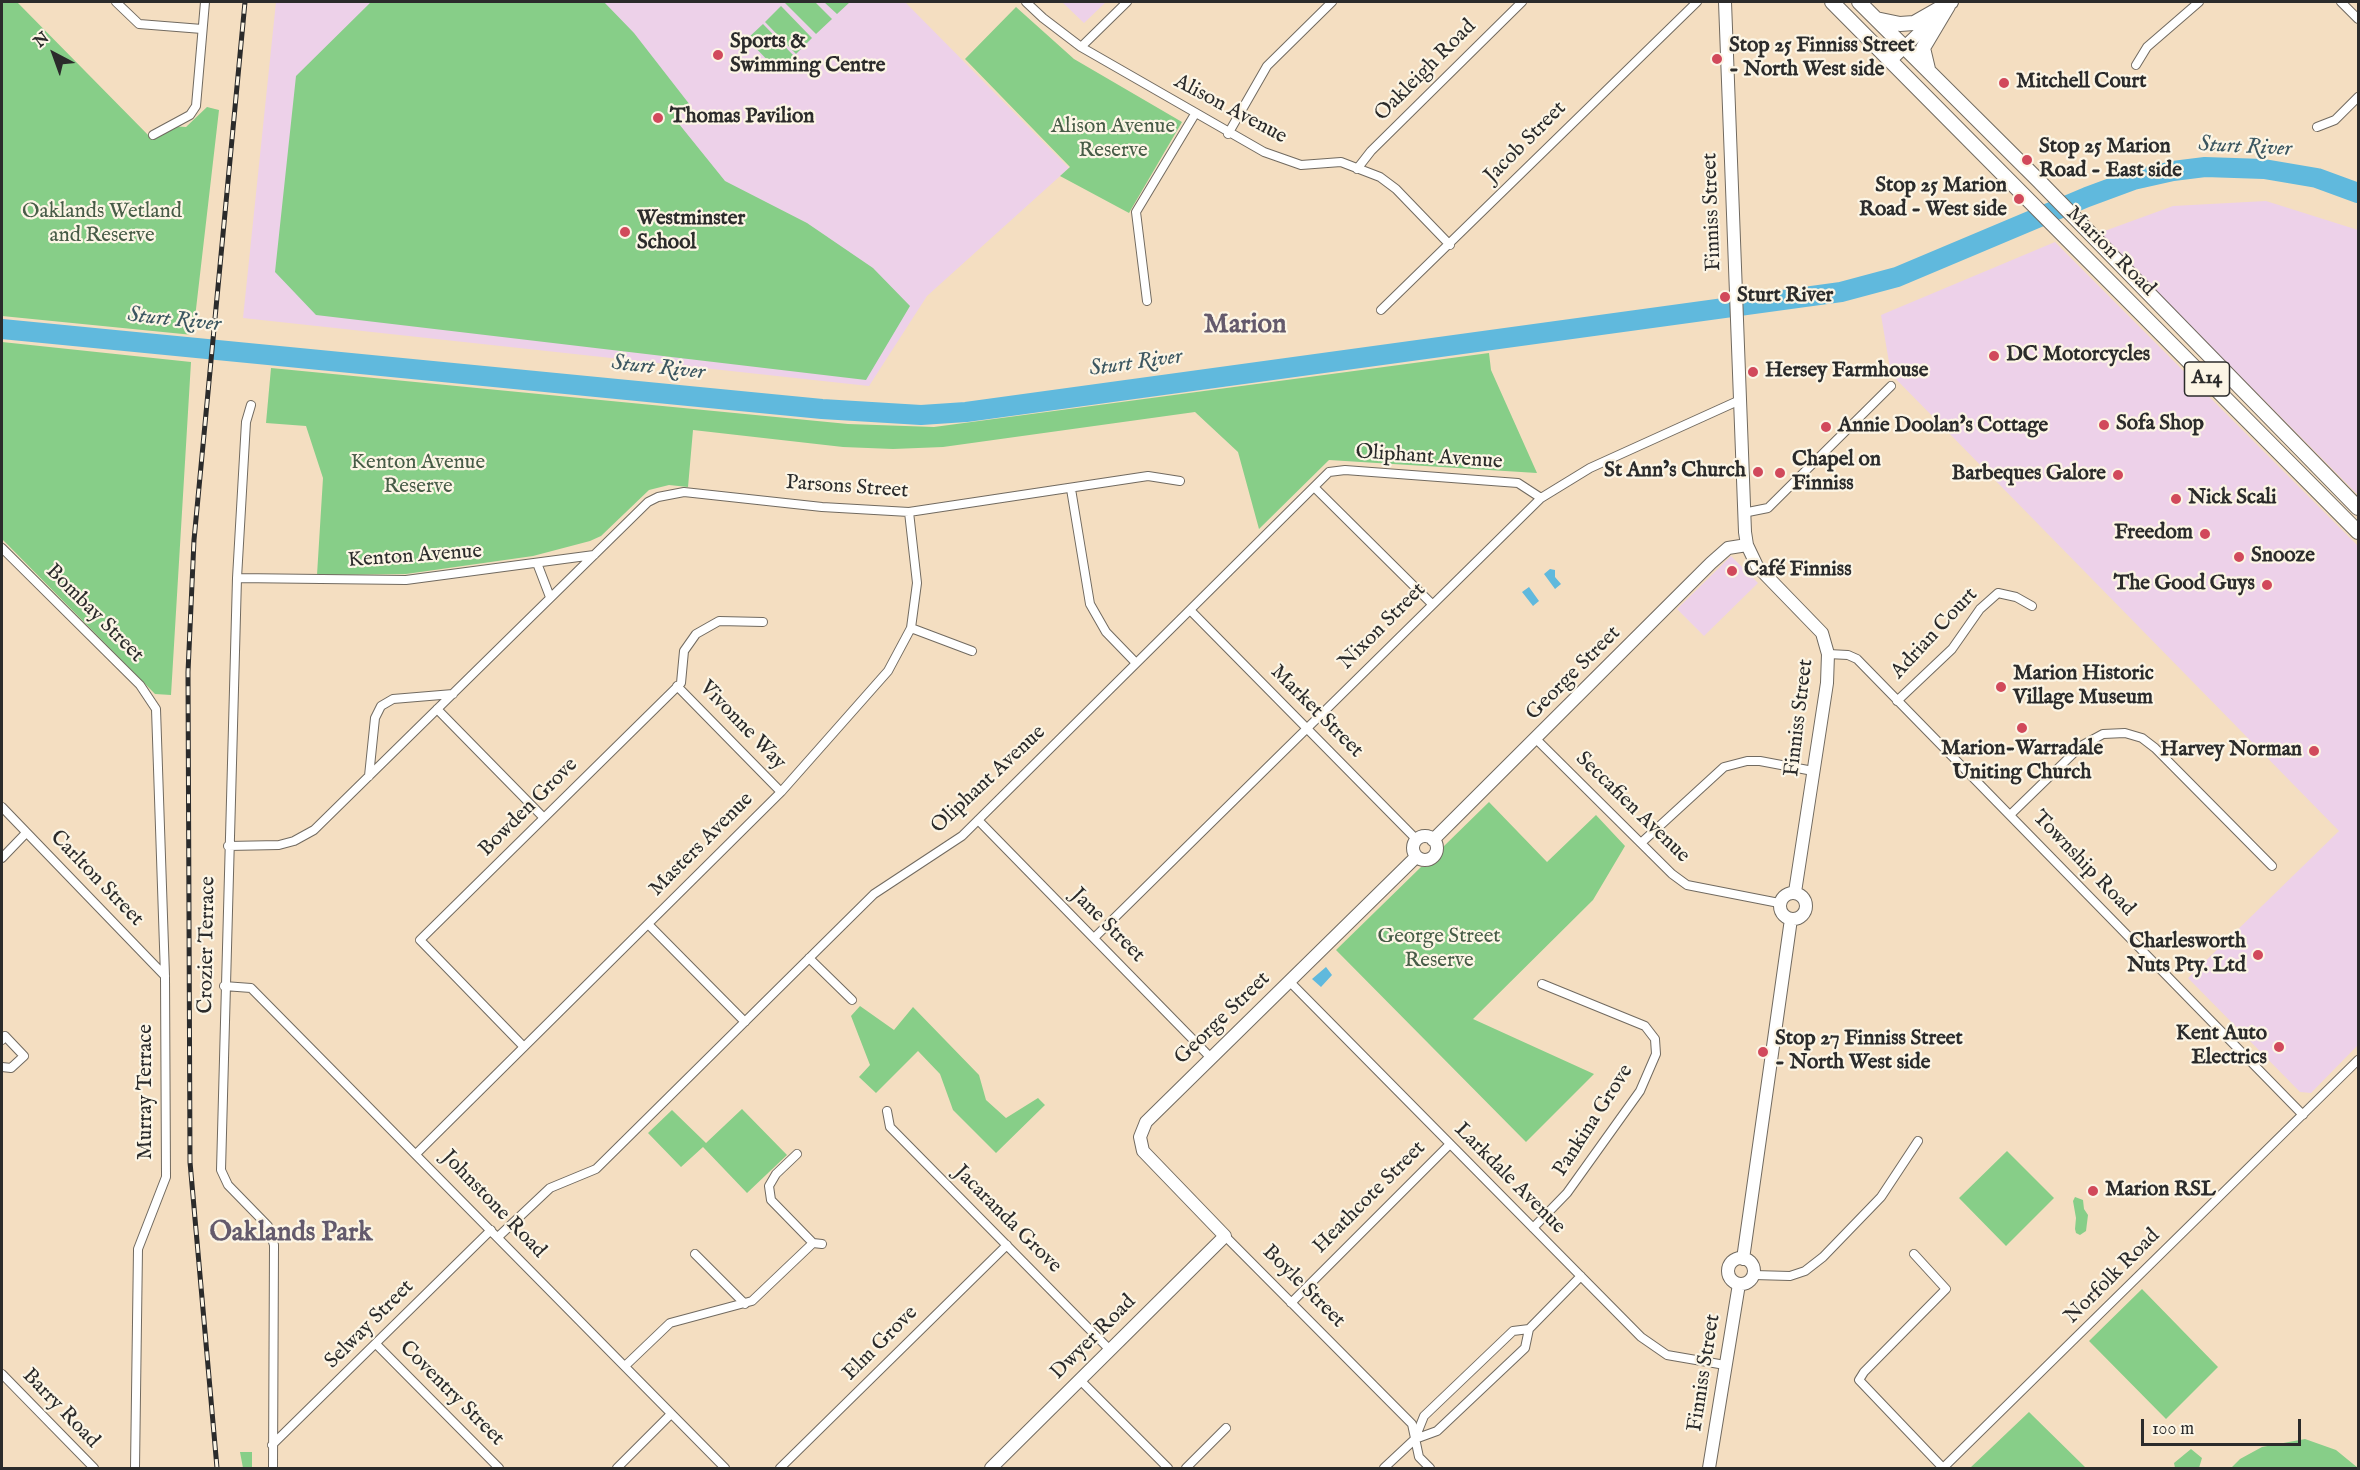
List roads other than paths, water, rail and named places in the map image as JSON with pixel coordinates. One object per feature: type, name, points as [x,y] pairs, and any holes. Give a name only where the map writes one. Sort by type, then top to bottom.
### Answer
[{"type":"main road","name":"Marion Road","points":[[1832,2],[2358,532]]},
{"type":"main road","name":"Marion Road","points":[[1859,2],[2038,180],[2358,508]]},
{"type":"main road","points":[[1876,19],[1900,24],[1914,23],[1951,2]]},
{"type":"main road","points":[[1928,69],[1923,48],[1951,2]]},
{"type":"street","points":[[116,2],[139,24],[202,29]]},
{"type":"street","points":[[153,135],[190,115],[196,106],[205,2]]},
{"type":"street","name":"Alison Avenue","points":[[1026,2],[1081,47],[1228,134],[1264,152],[1301,165],[1341,162],[1380,177],[1396,189],[1450,244]]},
{"type":"street","points":[[1081,47],[1127,2]]},
{"type":"street","points":[[1228,134],[1267,66],[1332,2]]},
{"type":"street","name":"Oakleigh Road","points":[[1357,169],[1371,151],[1522,2]]},
{"type":"street","name":"Jacob Street","points":[[1381,310],[1697,2]]},
{"type":"street","name":"Finniss Street","points":[[1725,2],[1743,513],[1747,545],[1757,566],[1822,633],[1828,654],[1795,892]]},
{"type":"street","points":[[1891,60],[1951,2]]},
{"type":"street","points":[[2136,65],[2147,46],[2199,2]]},
{"type":"street","points":[[2341,2],[2358,19]]},
{"type":"street","points":[[2317,127],[2335,120],[2358,97]]},
{"type":"street","points":[[1147,301],[1136,212],[1195,114]]},
{"type":"street","points":[[1743,513],[1768,508],[1891,386]]},
{"type":"street","name":"Nixon Street","points":[[1094,938],[1540,498],[1590,468],[1740,400]]},
{"type":"street","name":"Crozier Terrace","points":[[251,405],[246,422],[237,579],[224,986],[221,1170],[228,1185],[268,1226],[274,1245],[273,1468]]},
{"type":"street","name":"Oliphant Avenue","points":[[494,1233],[550,1188],[596,1169],[874,894],[962,836],[1329,472],[1345,470],[1518,483],[1540,498]]},
{"type":"street","name":"Parsons Street","points":[[228,846],[279,845],[304,837],[648,502],[668,493],[684,492],[822,507],[909,512],[1148,476],[1180,481]]},
{"type":"street","points":[[1314,487],[1432,604]]},
{"type":"street","points":[[1071,489],[1090,604],[1106,632],[1136,663]]},
{"type":"street","name":"Masters Avenue","points":[[417,1153],[781,792],[888,671],[911,628],[917,583],[909,512]]},
{"type":"street","name":"George Street","points":[[1433,840],[1711,563],[1728,548],[1747,545]]},
{"type":"street","name":"Bombay Street","points":[[2,548],[140,685],[156,710]]},
{"type":"street","name":"Kenton Avenue","points":[[237,579],[406,580],[594,555]]},
{"type":"street","points":[[537,563],[550,597]]},
{"type":"street","name":"Adrian Court","points":[[1897,701],[1952,648],[1980,609],[1998,593],[2016,597],[2032,606]]},
{"type":"street","name":"Market Street","points":[[1190,610],[1417,840]]},
{"type":"street","points":[[678,686],[681,683],[684,651],[691,639],[703,628],[727,621],[764,622]]},
{"type":"street","points":[[911,628],[972,651]]},
{"type":"street","name":"Township Road","points":[[1828,654],[1848,655],[1857,659],[2303,1115]]},
{"type":"street","name":"Vivonne Way","points":[[678,686],[781,792]]},
{"type":"street","name":"Bowden Grove","points":[[524,1047],[420,940],[678,686]]},
{"type":"street","points":[[369,776],[375,718],[381,706],[393,699],[453,694]]},
{"type":"street","points":[[437,709],[544,818]]},
{"type":"street","name":"Murray Terrace","points":[[135,1468],[138,1249],[166,1177],[165,976],[156,710]]},
{"type":"street","points":[[2010,815],[2081,746],[2103,735],[2126,733],[2142,738],[2155,747],[2272,866]]},
{"type":"street","name":"Seccafien Avenue","points":[[1536,739],[1687,885],[1779,903]]},
{"type":"street","points":[[1641,843],[1724,767],[1746,761],[1760,761],[1813,771]]},
{"type":"street","name":"Carlton Street","points":[[2,807],[165,976]]},
{"type":"street","name":"Jane Street","points":[[978,820],[1211,1058]]},
{"type":"street","points":[[2,858],[26,833]]},
{"type":"street","points":[[1423,837],[1433,840],[1436,852],[1431,858],[1424,860],[1416,857],[1413,850],[1417,840],[1423,837]]},
{"type":"street","name":"George Street","points":[[1140,1137],[1146,1122],[1416,857]]},
{"type":"street","points":[[1795,892],[1803,897],[1806,906],[1803,914],[1791,919],[1782,914],[1779,903],[1784,896],[1795,892]]},
{"type":"street","points":[[1743,1259],[1791,919]]},
{"type":"street","points":[[648,924],[745,1022]]},
{"type":"street","points":[[809,958],[852,1000]]},
{"type":"street","name":"Larkdale Avenue","points":[[1290,982],[1641,1337],[1667,1355],[1725,1365]]},
{"type":"street","name":"Pankina Grove","points":[[1533,1228],[1567,1193],[1627,1110],[1640,1091],[1656,1054],[1654,1039],[1645,1026],[1542,984]]},
{"type":"street","name":"Johnstone Road","points":[[224,986],[251,988],[417,1153],[725,1468]]},
{"type":"street","points":[[2,1040],[5,1036],[24,1056],[11,1068],[2,1067]]},
{"type":"street","name":"Norfolk Road","points":[[1943,1468],[2358,1060]]},
{"type":"street","name":"Jacaranda Grove","points":[[887,1111],[890,1127],[1109,1349]]},
{"type":"street","name":"Boyle Street","points":[[1140,1137],[1143,1151],[1412,1424],[1419,1457],[1430,1468]]},
{"type":"street","points":[[1754,1275],[1790,1276],[1805,1271],[1823,1257],[1881,1197],[1918,1141]]},
{"type":"street","name":"Heathcote Street","points":[[1291,1303],[1449,1145]]},
{"type":"street","points":[[625,1366],[670,1323],[752,1301],[818,1243],[771,1200],[769,1186],[776,1174],[797,1154]]},
{"type":"street","name":"Selway Street","points":[[272,1445],[494,1233]]},
{"type":"street","name":"Dwyer Road","points":[[991,1468],[1225,1236]]},
{"type":"street","name":"Elm Grove","points":[[780,1468],[1007,1245]]},
{"type":"street","points":[[696,1254],[745,1304]]},
{"type":"street","points":[[1914,1254],[1946,1289],[1864,1372],[1859,1380],[1943,1468]]},
{"type":"street","points":[[1743,1259],[1753,1266],[1754,1275],[1748,1282],[1739,1284],[1732,1280],[1729,1270],[1733,1262],[1743,1259]]},
{"type":"street","points":[[1414,1439],[1437,1431],[1525,1348],[1529,1329],[1581,1276]]},
{"type":"street","name":"Finniss Street","points":[[1709,1468],[1739,1284]]},
{"type":"street","points":[[1384,1468],[1414,1439],[1424,1416],[1513,1331],[1529,1329]]},
{"type":"street","name":"Coventry Street","points":[[376,1344],[499,1468]]},
{"type":"street","name":"Barry Road","points":[[2,1374],[94,1468]]},
{"type":"street","points":[[1080,1380],[1168,1468]]},
{"type":"street","points":[[617,1468],[671,1414]]},
{"type":"street","points":[[1186,1468],[1226,1428]]},
{"type":"water","points":[[1550,569],[1555,570],[1555,577],[1561,584],[1555,589],[1544,574]]},
{"type":"water","points":[[1529,587],[1539,601],[1533,606],[1522,592]]},
{"type":"water","points":[[1326,967],[1332,975],[1321,987],[1312,979]]},
{"type":"waterway","name":"Sturt River","points":[[2,329],[822,409],[921,415],[966,412],[1841,292],[1897,277],[2133,180],[2173,171],[2205,167],[2264,169],[2317,178],[2358,193]]},
{"type":"railway","points":[[217,1468],[190,1162],[188,672],[194,540],[245,2]]},
{"type":"place","name":"Sports & Swimming Centre","points":[[718,55]]},
{"type":"place","name":"Stop 25 Finniss Street - North West side","points":[[1717,59]]},
{"type":"place","name":"Mitchell Court","points":[[2004,83]]},
{"type":"place","name":"Thomas Pavilion","points":[[658,118]]},
{"type":"place","name":"Stop 25 Marion Road - East side","points":[[2027,160]]},
{"type":"place","name":"Stop 25 Marion Road - West side","points":[[2019,199]]},
{"type":"place","name":"Westminster School","points":[[625,232]]},
{"type":"place","name":"Sturt River","points":[[1725,297]]},
{"type":"place","name":"DC Motorcycles","points":[[1994,356]]},
{"type":"place","name":"Hersey Farmhouse","points":[[1753,372]]},
{"type":"place","name":"Sofa Shop","points":[[2104,425]]},
{"type":"place","name":"Annie Doolan's Cottage","points":[[1826,427]]},
{"type":"place","name":"St Ann’s Church","points":[[1758,472]]},
{"type":"place","name":"Chapel on Finniss","points":[[1780,473]]},
{"type":"place","name":"Barbeques Galore","points":[[2118,475]]},
{"type":"place","name":"Nick Scali","points":[[2176,499]]},
{"type":"place","name":"Freedom","points":[[2205,534]]},
{"type":"place","name":"Snooze","points":[[2239,557]]},
{"type":"place","name":"Café Finniss","points":[[1732,571]]},
{"type":"place","name":"The Good Guys","points":[[2267,585]]},
{"type":"place","name":"Marion Historic Village Museum","points":[[2001,687]]},
{"type":"place","name":"Marion-Warradale Uniting Church","points":[[2022,728]]},
{"type":"place","name":"Harvey Norman","points":[[2314,751]]},
{"type":"place","name":"Charlesworth Nuts Pty. Ltd","points":[[2258,955]]},
{"type":"place","name":"Kent Auto Electrics","points":[[2279,1047]]},
{"type":"place","name":"Stop 27 Finniss Street - North West side","points":[[1763,1052]]},
{"type":"place","name":"Marion RSL","points":[[2093,1191]]},
{"type":"district","name":"Marion","points":[[1245,326]]},
{"type":"district","name":"Oaklands Park","points":[[291,1234]]},
{"type":"park label","name":"Alison Avenue Reserve","points":[[1113,140]]},
{"type":"park label","name":"Oaklands Wetland and Reserve","points":[[102,225]]},
{"type":"park label","name":"Kenton Avenue Reserve","points":[[418,476]]},
{"type":"park label","name":"George Street Reserve","points":[[1439,950]]}]
